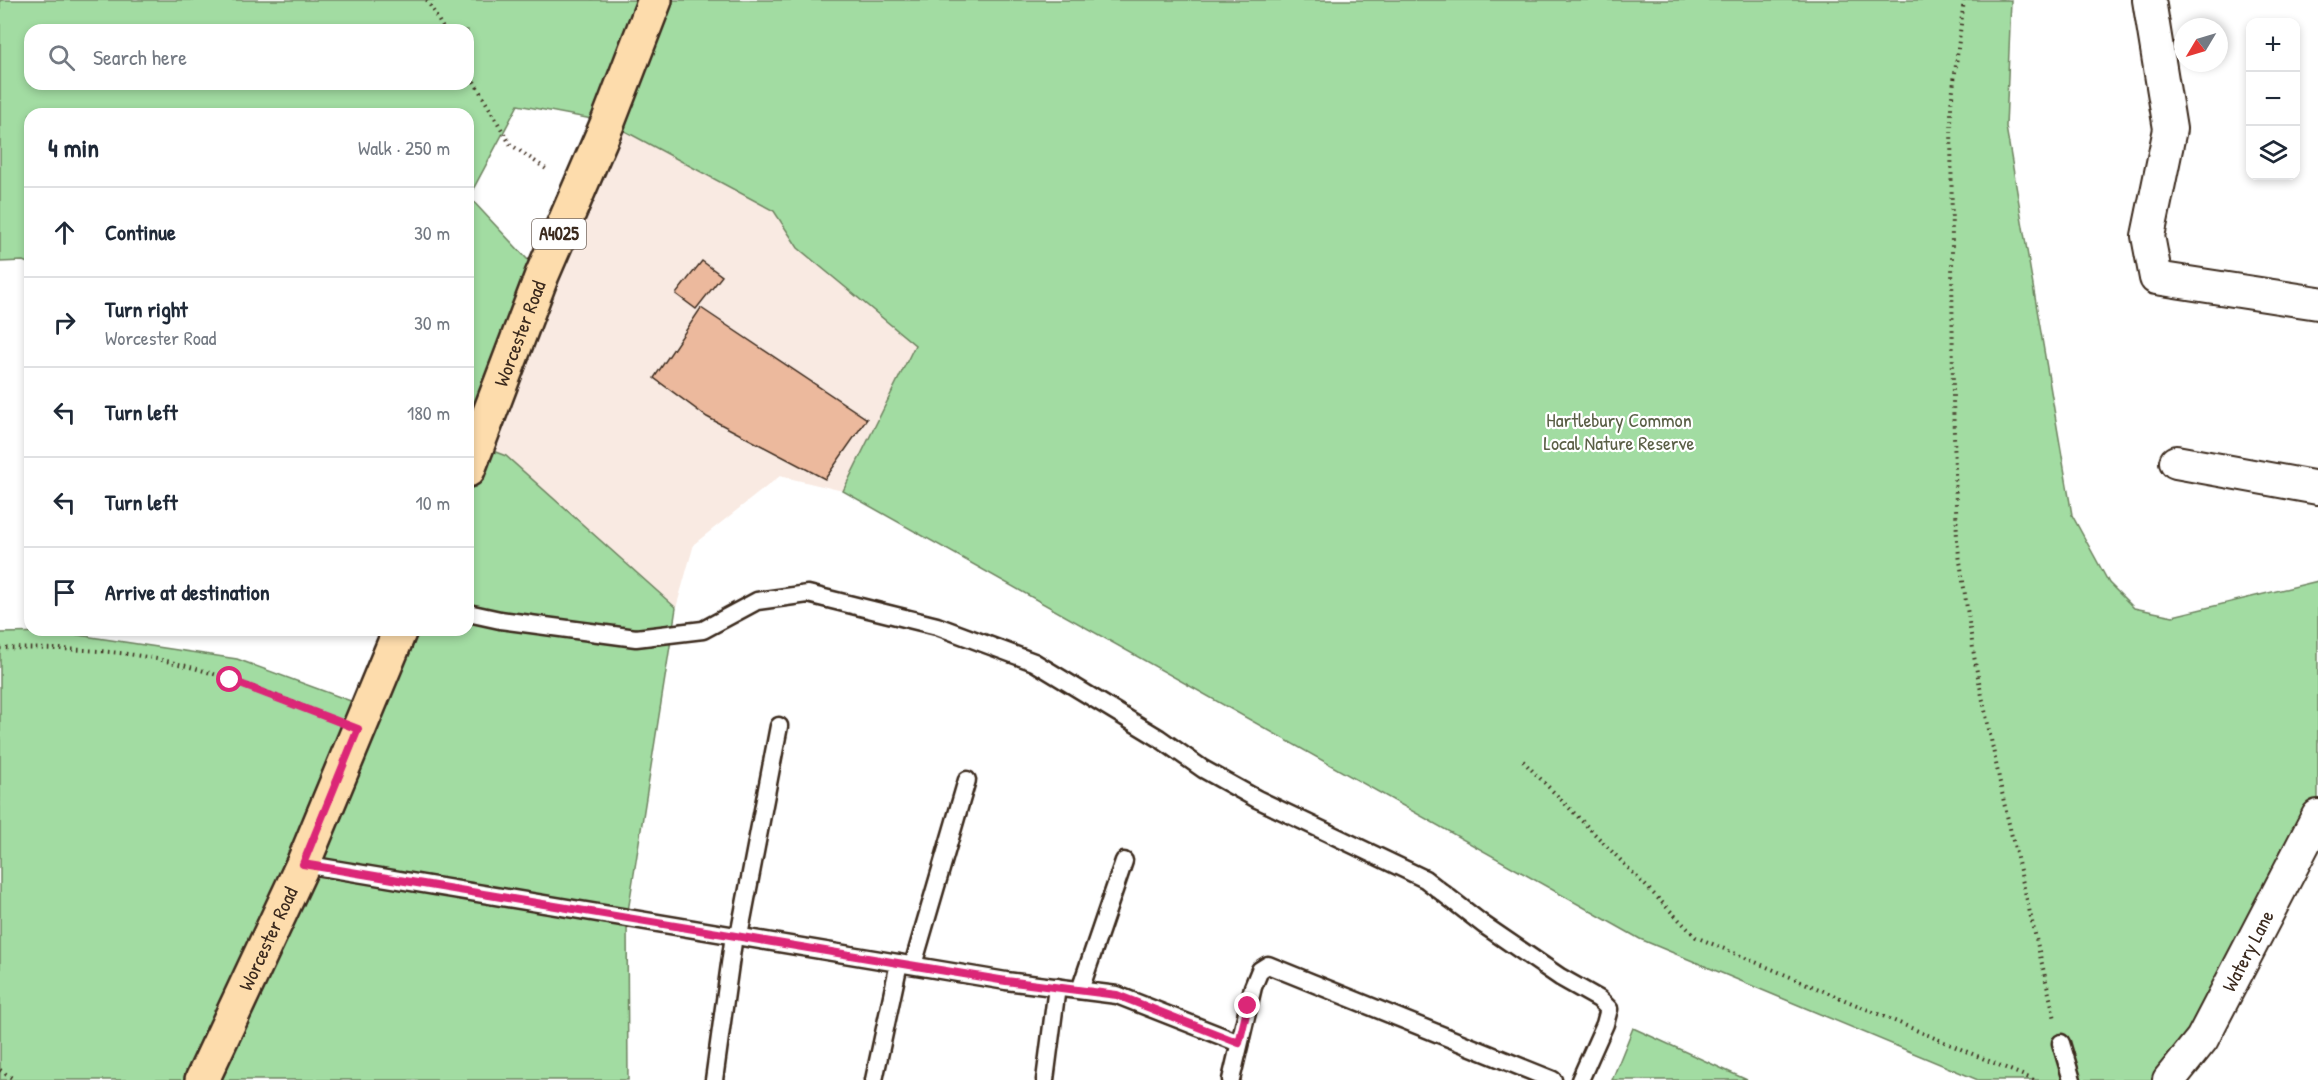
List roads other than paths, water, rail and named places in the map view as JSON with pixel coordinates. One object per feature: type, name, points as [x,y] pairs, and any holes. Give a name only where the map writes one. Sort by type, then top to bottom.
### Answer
[{"type":"main road","name":"Worcester Road","points":[[474,454],[542,275],[608,122],[655,0]]},
{"type":"main road","name":"Worcester Road","points":[[202,1080],[303,864],[397,636]]},
{"type":"street","points":[[2149,0],[2170,129],[2148,236],[2156,278],[2318,303]]},
{"type":"street","points":[[2176,462],[2318,488]]},
{"type":"street","name":"Watery Lane","points":[[2169,1080],[2202,1039],[2318,816]]},
{"type":"lane","points":[[474,614],[500,620],[636,638],[703,630],[757,602],[808,594],[937,626],[1034,662],[1159,738],[1203,769],[1257,799],[1425,879],[1493,932],[1560,977],[1599,999],[1609,1009],[1605,1024],[1580,1080]]},
{"type":"lane","points":[[714,1080],[737,936],[779,726]]},
{"type":"lane","points":[[874,1080],[906,964],[967,780]]},
{"type":"lane","points":[[1080,990],[1124,861]]},
{"type":"lane","points":[[303,864],[906,964],[1117,995],[1239,1043]]},
{"type":"lane","points":[[1230,1080],[1252,987],[1260,970],[1268,965],[1553,1080]]},
{"type":"lane","points":[[1045,1080],[1057,987]]},
{"type":"lane","points":[[2061,1043],[2072,1080]]},
{"type":"park label","name":"Hartlebury Common Local Nature Reserve","points":[[1619,432]]}]
